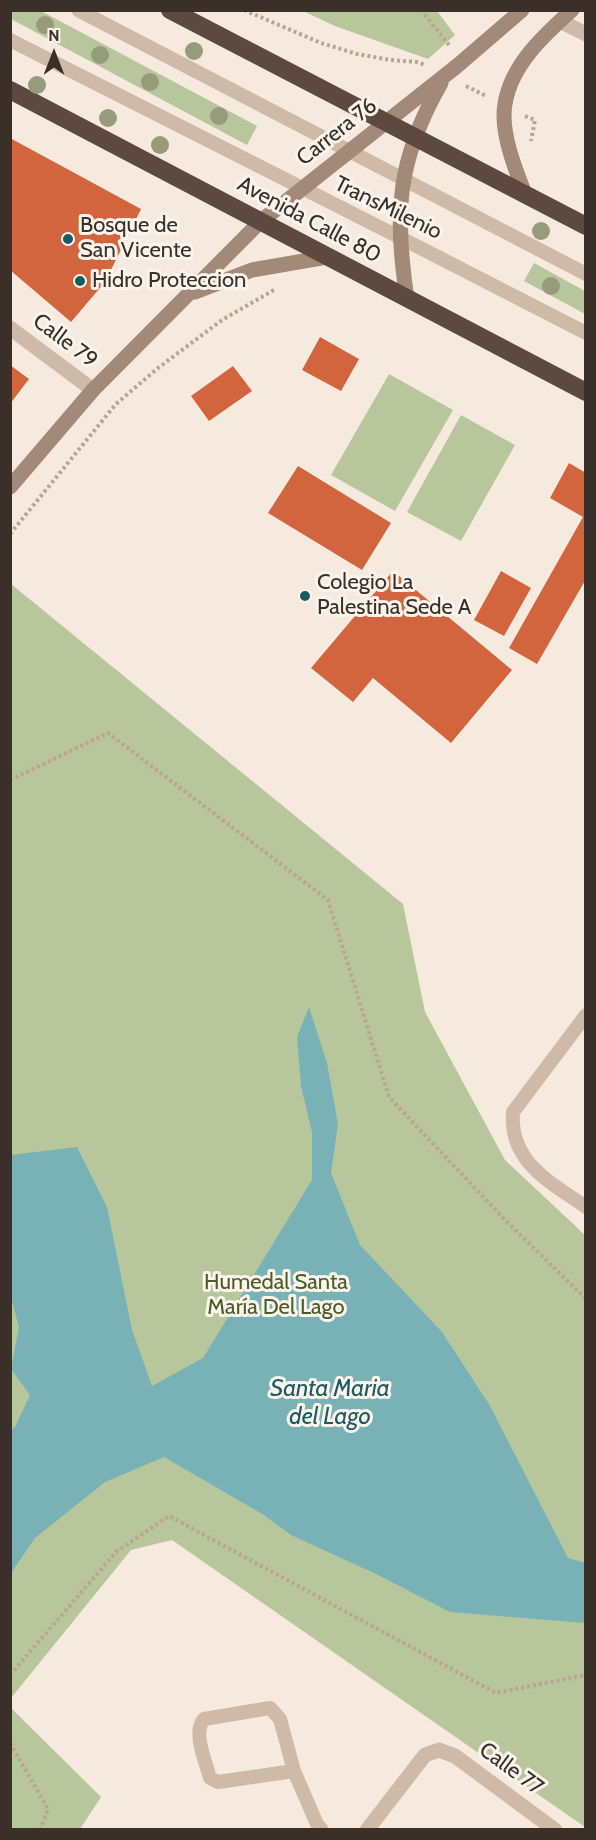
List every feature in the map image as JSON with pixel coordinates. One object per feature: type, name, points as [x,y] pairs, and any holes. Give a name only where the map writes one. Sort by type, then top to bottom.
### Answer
[{"type":"highway","points":[[170,10],[585,226]]},
{"type":"highway","name":"Avenida Calle 80","points":[[10,90],[585,392]]},
{"type":"main road","name":"Carrera 76","points":[[10,487],[93,390],[260,222],[445,75],[522,10]]},
{"type":"main road","points":[[525,194],[506,138],[504,105],[509,88],[521,64],[537,42],[566,16]]},
{"type":"main road","points":[[407,299],[399,237],[403,179],[414,138],[425,111],[445,75]]},
{"type":"main road","name":"Carrera 76","points":[[186,296],[252,270],[327,257]]},
{"type":"street","points":[[566,16],[585,34]]},
{"type":"street","name":"Calle 79","points":[[10,328],[93,390]]},
{"type":"street","name":"Calle 77","points":[[367,1830],[425,1755],[439,1750],[455,1756],[555,1830]]},
{"type":"lane","name":"TransMilenio","points":[[78,10],[585,274]]},
{"type":"lane","name":"TransMilenio","points":[[10,40],[585,333]]},
{"type":"lane","points":[[585,1017],[513,1112],[513,1123],[517,1145],[531,1167],[585,1207]]},
{"type":"lane","points":[[294,1771],[218,1782],[210,1778],[200,1736],[200,1724],[204,1719],[270,1708],[280,1719],[294,1771],[317,1824],[322,1830]]},
{"type":"path","points":[[244,10],[321,43],[366,56],[417,62],[445,75],[535,120],[530,143]]},
{"type":"path","points":[[421,10],[455,52]]},
{"type":"path","points":[[10,534],[116,404],[158,368],[222,320],[280,288]]},
{"type":"path","points":[[10,780],[108,733],[328,900],[389,1097],[585,1299]]},
{"type":"path","points":[[10,1675],[116,1552],[169,1516],[496,1693],[585,1675]]},
{"type":"path","points":[[10,1743],[48,1809],[40,1830]]},
{"type":"green space","points":[[10,11],[41,11],[257,126],[247,145],[11,19]]},
{"type":"green space","points":[[303,11],[437,11],[455,35],[428,59],[335,26]]},
{"type":"green space","points":[[534,263],[585,291],[585,314],[524,281]]},
{"type":"green space","points":[[389,374],[453,410],[395,511],[331,475]]},
{"type":"green space","points":[[461,415],[515,445],[461,541],[407,512]]},
{"type":"green space","name":"Humedal Santa María Del Lago","points":[[11,584],[403,904],[425,1012],[505,1160],[585,1235],[585,1827],[172,1540],[131,1550],[11,1698]]},
{"type":"green space","points":[[11,1708],[101,1797],[80,1829],[11,1829]]},
{"type":"water","name":"Santa Maria del Lago","points":[[309,1007],[327,1063],[338,1124],[331,1173],[360,1245],[442,1332],[490,1406],[568,1558],[585,1563],[585,1623],[450,1612],[376,1574],[291,1535],[264,1515],[164,1457],[105,1482],[35,1538],[11,1573],[11,1430],[15,1427],[30,1395],[11,1369],[19,1327],[10,1294],[11,1155],[77,1147],[107,1207],[132,1330],[152,1386],[203,1358],[312,1180],[312,1132],[301,1086],[297,1037]]},
{"type":"building","name":"Bosque de San Vicente","points":[[10,138],[141,209],[105,282],[71,322],[10,270]]},
{"type":"building","points":[[320,337],[359,359],[341,391],[302,370]]},
{"type":"building","points":[[10,365],[29,379],[10,404]]},
{"type":"building","points":[[233,366],[252,391],[209,421],[191,396]]},
{"type":"building","points":[[569,463],[586,473],[586,579],[537,664],[509,648],[583,517],[550,498]]},
{"type":"building","points":[[298,466],[391,523],[362,570],[268,513]]},
{"type":"building","points":[[393,571],[512,670],[451,743],[373,678],[353,702],[311,668]]},
{"type":"building","points":[[501,571],[531,588],[504,636],[474,620]]},
{"type":"place","name":"Bosque de San Vicente","points":[[68,239]]},
{"type":"place","name":"Hidro Proteccion","points":[[80,281]]},
{"type":"place","name":"Colegio La Palestina Sede A","points":[[305,596]]}]
